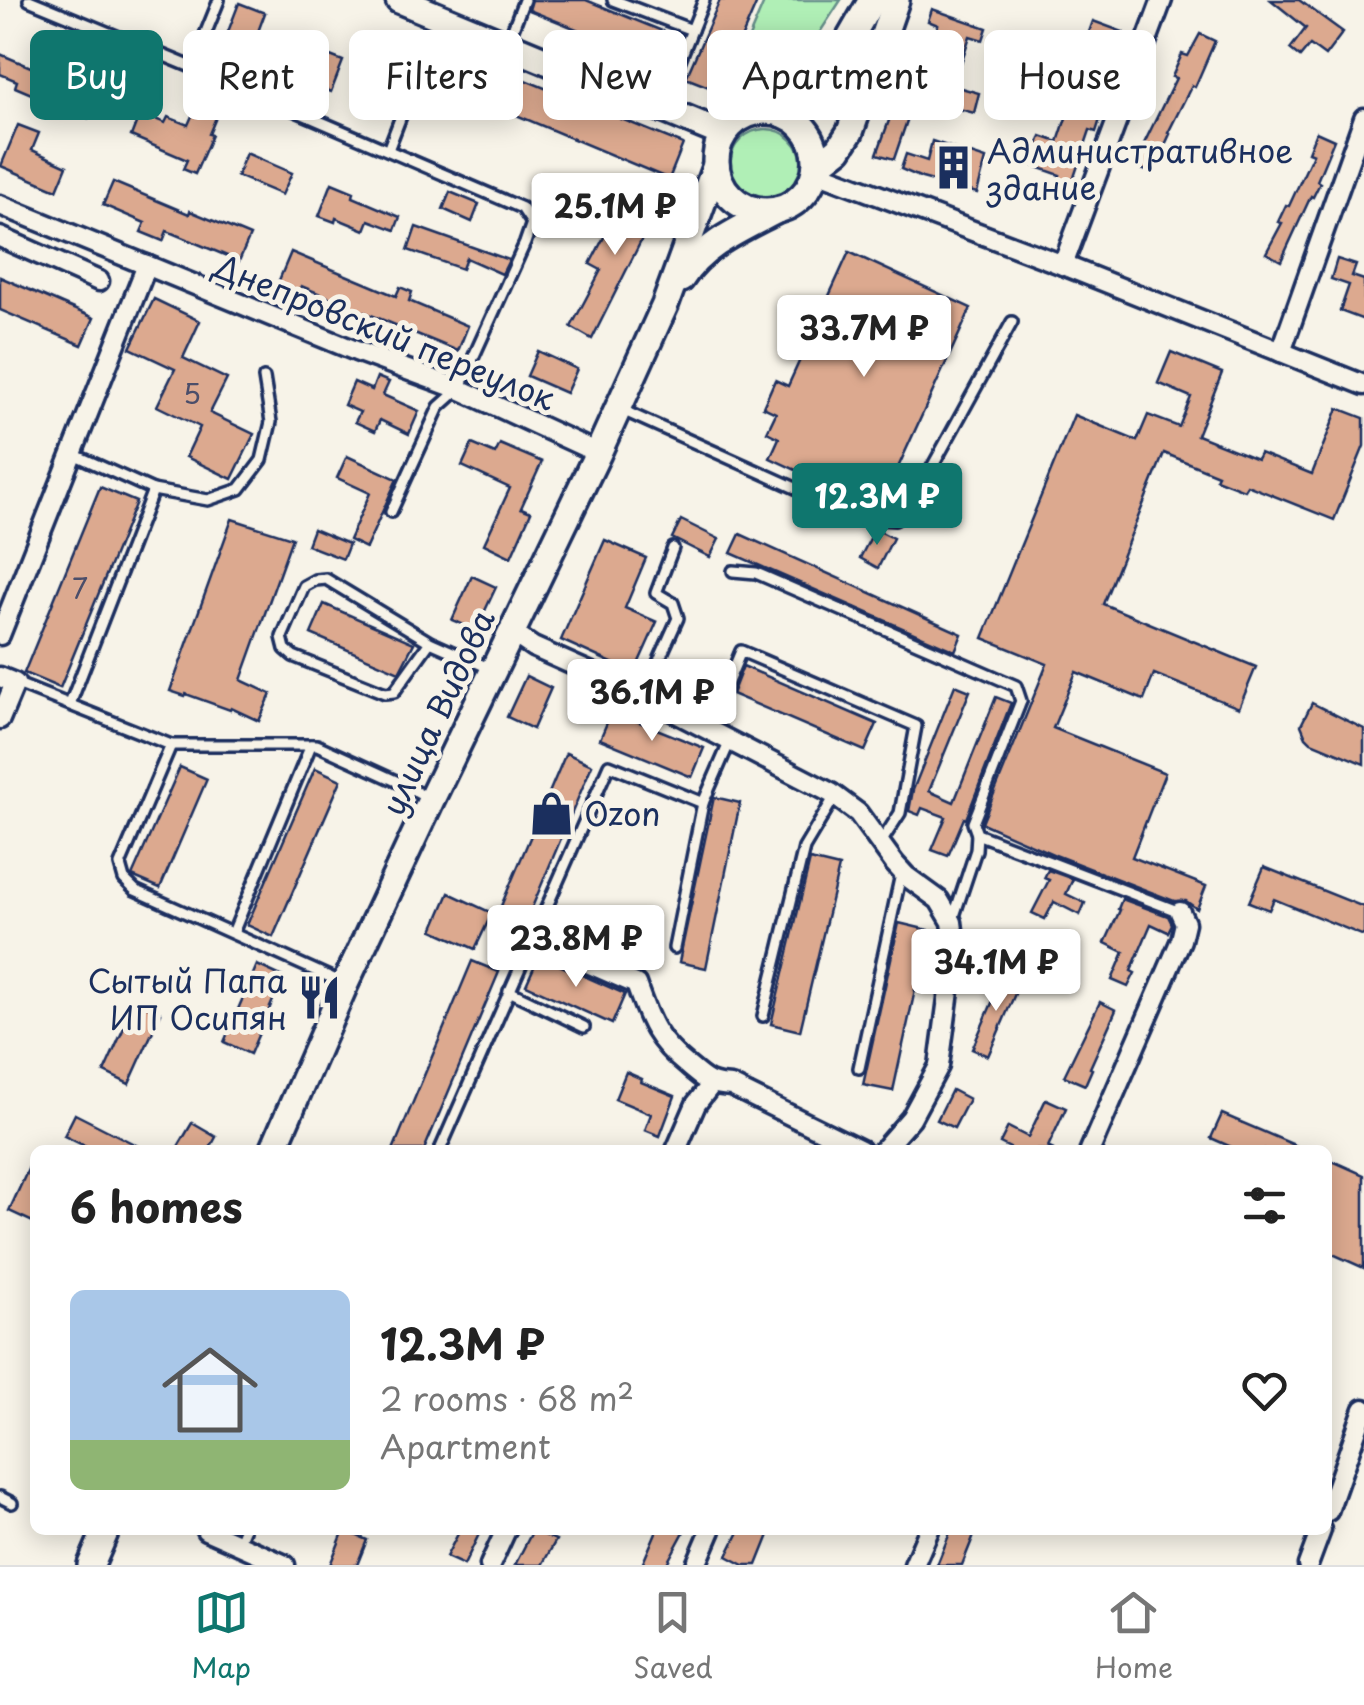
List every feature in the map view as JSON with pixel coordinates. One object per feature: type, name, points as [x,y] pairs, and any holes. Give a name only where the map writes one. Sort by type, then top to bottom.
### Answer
[{"type":"street","points":[[399,0],[471,30]]},
{"type":"street","points":[[855,30],[872,0]]},
{"type":"street","points":[[815,168],[839,149],[850,132],[896,0]]},
{"type":"street","points":[[1063,265],[1162,0]]},
{"type":"street","points":[[523,52],[723,134]]},
{"type":"street","points":[[1281,352],[1364,118]]},
{"type":"street","points":[[737,120],[723,134],[717,150],[719,179],[737,202],[764,211],[778,209]]},
{"type":"street","points":[[665,304],[686,270],[710,248],[792,204],[803,194],[815,168],[815,150],[809,135],[794,120]]},
{"type":"street","points":[[665,304],[716,165]]},
{"type":"street","points":[[815,168],[1364,385]]},
{"type":"street","name":"Днепровский переулок","points":[[0,205],[356,352],[459,389],[598,453]]},
{"type":"street","points":[[0,238],[98,281]]},
{"type":"street","points":[[0,635],[147,266]]},
{"type":"street","name":"улица Видова","points":[[274,1145],[345,984],[665,304]]},
{"type":"street","points":[[511,632],[533,647],[643,696],[835,796],[858,812],[902,871],[938,900],[952,922],[955,946],[938,1066],[911,1118],[887,1145]]},
{"type":"street","points":[[0,718],[8,680]]},
{"type":"street","points":[[1092,1145],[1181,940],[1185,923],[1180,912]]},
{"type":"street","points":[[532,938],[636,984],[648,1020],[668,1050],[711,1085],[731,1086],[851,1145]]},
{"type":"street","points":[[678,1145],[696,1104],[711,1085]]},
{"type":"street","points":[[1332,1501],[1364,1409]]},
{"type":"street","points":[[91,1565],[104,1535]]},
{"type":"street","points":[[490,1565],[504,1535]]},
{"type":"street","points":[[696,1565],[709,1535]]},
{"type":"street","points":[[914,1565],[927,1535]]},
{"type":"street","points":[[1315,1562],[1320,1535]]},
{"type":"street","points":[[241,1537],[286,1565]]},
{"type":"lane","points":[[29,0],[183,63]]},
{"type":"lane","points":[[207,30],[219,0]]},
{"type":"lane","points":[[513,30],[524,0]]},
{"type":"lane","points":[[613,0],[692,30]]},
{"type":"lane","points":[[687,42],[704,0]]},
{"type":"lane","points":[[388,150],[440,17]]},
{"type":"lane","points":[[317,120],[522,208],[532,223],[459,389],[439,407],[390,512]]},
{"type":"lane","points":[[618,408],[862,518],[896,520],[908,511],[1012,322]]},
{"type":"lane","points":[[72,454],[153,490],[208,500],[240,489],[262,460],[271,422],[264,378]]},
{"type":"lane","points":[[70,704],[153,490]]},
{"type":"lane","points":[[643,696],[678,618],[673,604],[656,593],[674,548]]},
{"type":"lane","points":[[732,571],[756,573],[1016,686],[1021,701],[972,823],[977,834],[976,850],[952,922]]},
{"type":"lane","points":[[430,642],[394,692],[384,693],[293,656],[282,637],[304,586],[326,579],[430,642],[492,669]]},
{"type":"lane","points":[[708,730],[742,651],[916,726],[900,812],[880,844]]},
{"type":"lane","points":[[8,680],[171,744],[316,744],[431,800]]},
{"type":"lane","points":[[674,948],[703,803],[730,741]]},
{"type":"lane","points":[[171,744],[120,865],[124,879],[135,890],[345,984]]},
{"type":"lane","points":[[232,934],[311,744]]},
{"type":"lane","points":[[442,1145],[610,765],[703,803]]},
{"type":"lane","points":[[763,1016],[804,848],[835,796]]},
{"type":"lane","points":[[977,834],[1180,912]]},
{"type":"lane","points":[[858,1068],[902,871]]},
{"type":"lane","points":[[509,992],[584,1027]]},
{"type":"lane","points":[[0,1497],[12,1503]]},
{"type":"green space","points":[[765,0],[841,0],[821,30],[752,30]]},
{"type":"green space","points":[[766,129],[791,140],[802,165],[791,190],[766,201],[741,190],[730,165],[741,140]]},
{"type":"building","points":[[532,0],[586,0],[660,30],[579,30],[529,10]]},
{"type":"building","points":[[720,0],[758,0],[745,30],[707,30],[707,86],[687,76]]},
{"type":"building","points":[[1271,0],[1299,0],[1343,32],[1325,56],[1310,45],[1300,57],[1290,49],[1306,28]]},
{"type":"building","points":[[239,3],[265,13],[259,30],[229,30]]},
{"type":"building","points":[[932,9],[987,28],[983,40],[970,36],[964,54],[964,30],[936,30],[938,25],[928,21]]},
{"type":"building","points":[[1093,21],[1118,30],[1090,30]]},
{"type":"building","points":[[1200,34],[1215,41],[1152,173],[1133,166],[1176,78],[1172,77],[1182,54],[1188,56]]},
{"type":"building","points":[[0,54],[30,67],[30,93],[15,87],[17,81],[0,74]]},
{"type":"building","points":[[329,56],[343,61],[329,91]]},
{"type":"building","points":[[523,79],[543,87],[543,120],[624,120],[683,144],[669,179],[523,118]]},
{"type":"building","points":[[964,89],[979,93],[974,113],[964,110]]},
{"type":"building","points":[[168,117],[188,125],[190,120],[215,120],[195,174],[183,169],[187,160],[131,136],[137,120],[165,123]]},
{"type":"building","points":[[889,120],[907,120],[894,159],[877,154]]},
{"type":"building","points":[[1065,120],[1100,120],[1096,132],[1090,130],[1067,198],[1053,193],[1060,175],[1031,165],[1041,136],[1058,142]]},
{"type":"building","points":[[18,125],[39,133],[32,150],[67,166],[57,190],[1,166]]},
{"type":"building","points":[[1316,132],[1334,140],[1317,181],[1320,183],[1281,261],[1266,253],[1313,154],[1308,152]]},
{"type":"building","name":"Административное здание","points":[[932,141],[986,159],[977,193],[901,169],[906,154],[927,161]]},
{"type":"building","points":[[246,153],[292,173],[282,195],[237,176]]},
{"type":"building","points":[[113,182],[250,236],[239,261],[167,231],[163,241],[141,232],[145,223],[103,205]]},
{"type":"building","points":[[332,183],[354,192],[353,197],[400,217],[395,230],[369,220],[365,230],[336,218],[335,222],[319,216]]},
{"type":"building","points":[[630,187],[660,203],[592,339],[571,327],[601,270],[590,264]]},
{"type":"building","points":[[450,192],[479,204],[472,222],[443,209]]},
{"type":"building","points":[[416,227],[509,260],[502,274],[466,258],[462,269],[408,250]]},
{"type":"building","points":[[291,252],[396,296],[400,287],[412,292],[409,301],[468,326],[458,351],[301,286],[298,294],[277,285]]},
{"type":"building","points":[[849,252],[971,308],[879,509],[770,458],[779,438],[767,432],[776,413],[763,407],[775,380],[788,386]]},
{"type":"building","points":[[1337,259],[1356,265],[1352,276],[1364,280],[1364,320],[1340,311],[1349,285],[1331,279]]},
{"type":"building","points":[[0,277],[94,318],[82,345],[0,310]]},
{"type":"building","points":[[154,299],[200,321],[183,358],[227,379],[210,413],[254,434],[232,479],[186,457],[200,427],[157,406],[175,369],[130,348]]},
{"type":"building","points":[[538,351],[577,369],[566,393],[527,376]]},
{"type":"building","points":[[1171,352],[1222,373],[1197,435],[1257,459],[1260,453],[1312,474],[1338,408],[1364,418],[1364,446],[1334,520],[1247,485],[1244,490],[1216,479],[1218,475],[1164,453],[1103,604],[1256,667],[1239,708],[1154,674],[1144,700],[1076,672],[1053,728],[1165,773],[1132,857],[1206,886],[1197,909],[1186,901],[1174,901],[982,823],[1047,664],[983,638],[1074,415],[1137,441],[1148,415],[1179,427],[1191,397],[1158,383]]},
{"type":"building","points":[[377,377],[389,382],[383,395],[419,411],[409,434],[380,420],[375,431],[355,422],[360,412],[344,405],[354,382],[372,390]]},
{"type":"building","points":[[472,444],[495,454],[500,444],[542,462],[521,508],[531,512],[511,557],[484,544],[510,488],[462,466]]},
{"type":"building","points":[[347,456],[397,479],[366,548],[349,540],[370,493],[337,478]]},
{"type":"building","points":[[100,487],[136,502],[60,688],[24,673]]},
{"type":"building","points":[[232,519],[292,538],[241,680],[271,694],[259,721],[231,708],[170,691]]},
{"type":"building","points":[[681,520],[719,539],[710,557],[672,538]]},
{"type":"building","points":[[313,529],[349,544],[343,559],[307,545]]},
{"type":"building","points":[[875,529],[893,538],[878,568],[860,558]]},
{"type":"building","points":[[740,534],[962,634],[955,651],[731,553]]},
{"type":"building","points":[[605,540],[646,558],[625,608],[657,622],[634,673],[561,640]]},
{"type":"building","points":[[472,576],[496,587],[476,630],[452,620]]},
{"type":"building","points":[[324,604],[414,643],[399,672],[311,634]]},
{"type":"building","points":[[743,666],[877,724],[865,751],[732,694]]},
{"type":"building","points":[[526,676],[551,688],[533,729],[507,717]]},
{"type":"building","points":[[955,685],[970,691],[929,791],[954,802],[996,697],[1011,703],[948,856],[932,850],[946,817],[922,808],[919,815],[909,811],[913,790]]},
{"type":"building","points":[[1312,703],[1364,729],[1364,764],[1306,737],[1301,725]]},
{"type":"building","points":[[612,711],[704,748],[692,777],[600,739]]},
{"type":"building","points":[[566,753],[592,765],[528,917],[501,906]]},
{"type":"building","points":[[180,767],[207,779],[160,888],[132,876]]},
{"type":"building","points":[[315,768],[341,780],[273,937],[247,925]]},
{"type":"building","points":[[714,797],[740,803],[706,968],[679,962]]},
{"type":"building","points":[[810,860],[839,867],[800,1031],[771,1024]]},
{"type":"building","points":[[1264,867],[1364,907],[1364,936],[1274,899],[1269,910],[1249,902]]},
{"type":"building","points":[[1048,870],[1073,879],[1066,894],[1085,903],[1080,915],[1054,902],[1045,919],[1032,913],[1049,880],[1044,878]]},
{"type":"building","points":[[449,893],[492,913],[475,949],[433,930]]},
{"type":"building","points":[[1122,899],[1168,916],[1172,924],[1168,932],[1151,924],[1128,987],[1112,980],[1124,952],[1105,943]]},
{"type":"building","points":[[899,923],[928,930],[893,1091],[863,1085]]},
{"type":"building","points":[[539,956],[625,994],[612,1024],[526,985]]},
{"type":"building","points":[[472,961],[499,972],[426,1145],[395,1145]]},
{"type":"building","points":[[257,965],[283,977],[250,1054],[224,1042]]},
{"type":"building","points":[[1005,973],[1021,980],[988,1056],[972,1049]]},
{"type":"building","points":[[136,1001],[161,1013],[129,1084],[104,1072]]},
{"type":"building","points":[[1100,1002],[1116,1010],[1085,1085],[1064,1076]]},
{"type":"building","points":[[626,1072],[675,1096],[660,1136],[645,1130],[651,1114],[615,1099]]},
{"type":"building","points":[[952,1090],[969,1099],[954,1128],[937,1120]]},
{"type":"building","points":[[1046,1099],[1066,1108],[1049,1145],[1000,1143],[1008,1127],[1028,1137]]},
{"type":"building","points":[[75,1114],[136,1145],[83,1145],[64,1136]]},
{"type":"building","points":[[1222,1114],[1294,1145],[1227,1145],[1211,1138]]},
{"type":"building","points":[[192,1123],[216,1137],[212,1145],[179,1145]]},
{"type":"building","points":[[1332,1161],[1364,1175],[1364,1268],[1332,1254]]},
{"type":"building","points":[[30,1165],[30,1221],[9,1211]]},
{"type":"building","points":[[342,1535],[367,1540],[357,1565],[330,1565]]},
{"type":"building","points":[[457,1535],[479,1535],[464,1565],[446,1557]]},
{"type":"building","points":[[530,1535],[556,1540],[542,1565],[515,1565]]},
{"type":"building","points":[[655,1535],[682,1535],[666,1565],[642,1565]]},
{"type":"building","points":[[738,1535],[769,1535],[757,1565],[744,1565],[727,1556]]},
{"type":"building","points":[[949,1535],[974,1535],[962,1565],[937,1565]]},
{"type":"place","name":"Административное здание","points":[[954,168]]},
{"type":"place","name":"Ozon","points":[[551,813]]},
{"type":"place","name":"Сытый Папа ИП Осипян","points":[[320,998]]}]
